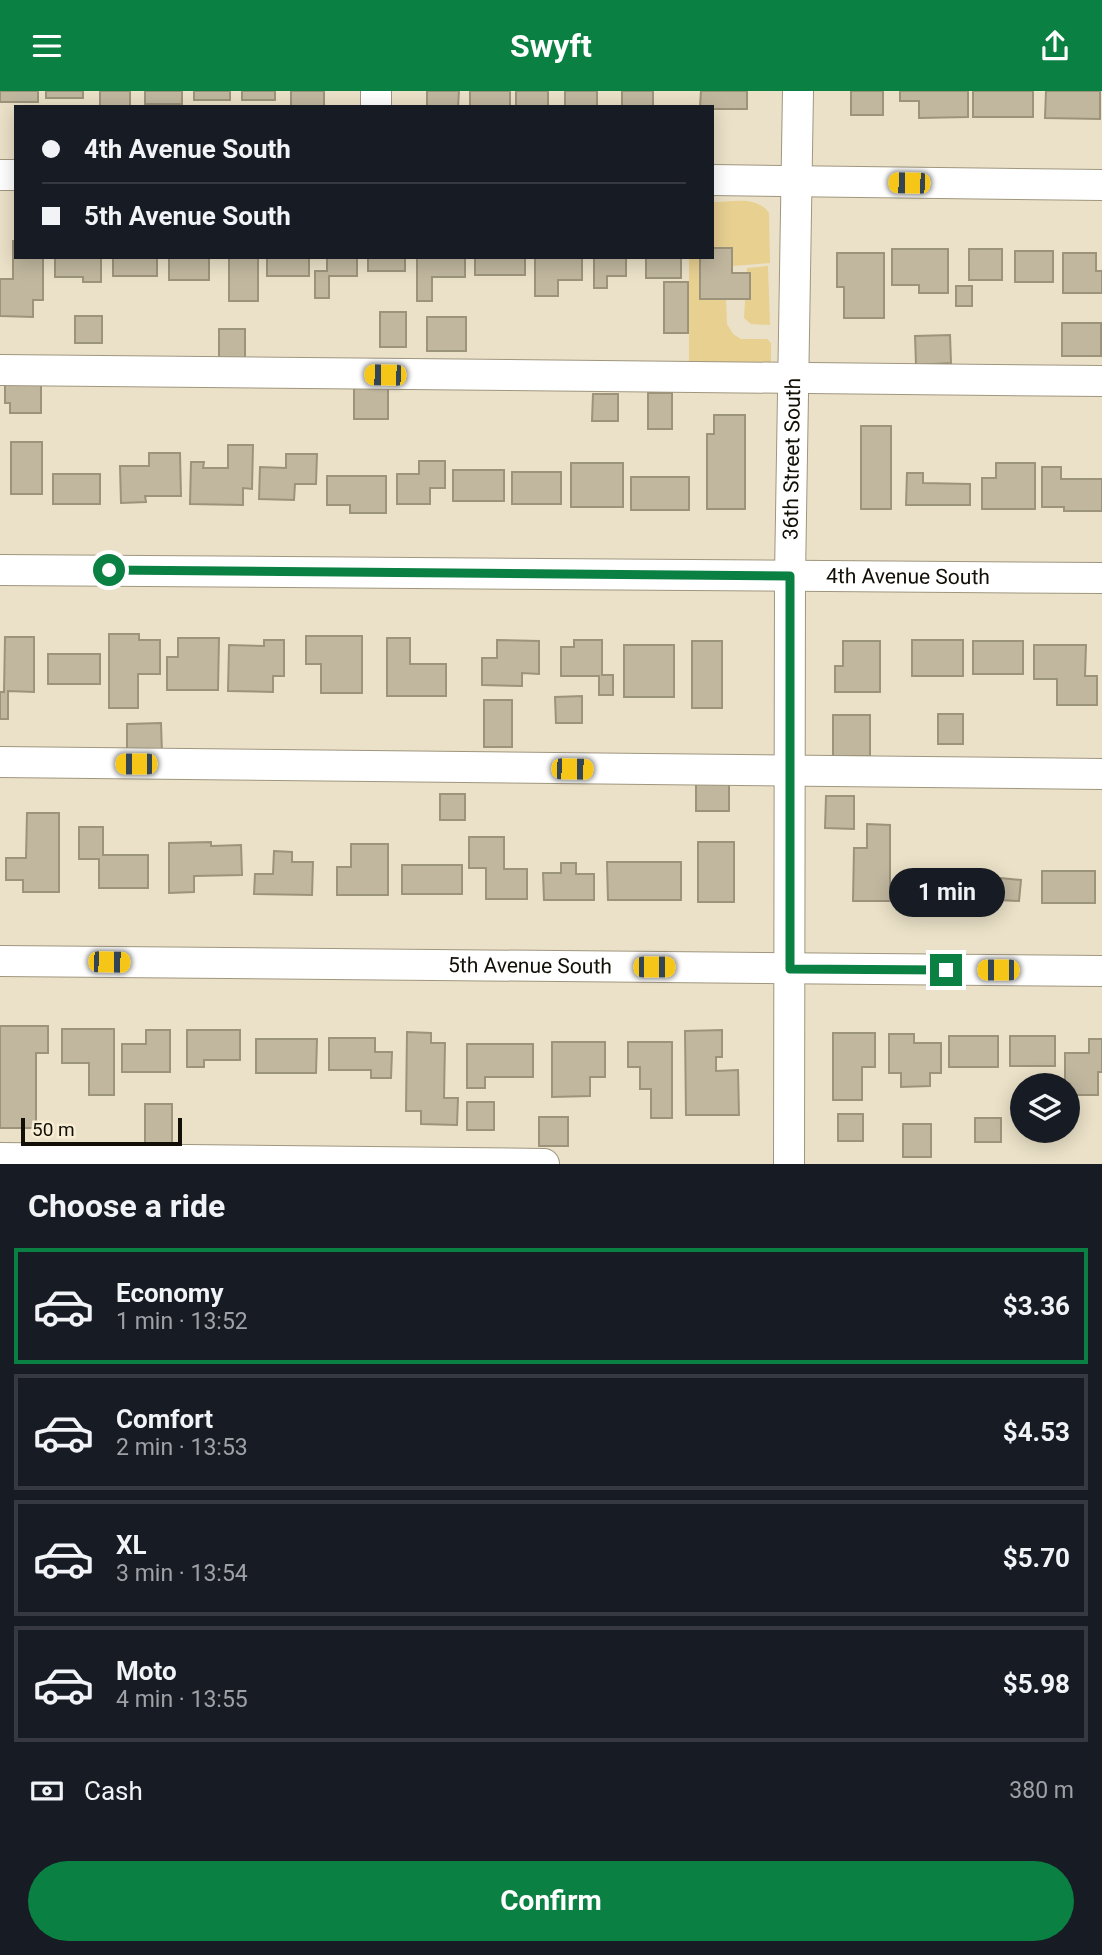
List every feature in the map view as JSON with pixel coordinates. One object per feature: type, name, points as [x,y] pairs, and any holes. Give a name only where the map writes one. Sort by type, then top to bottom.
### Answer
[{"type":"street","name":"36th Street South","points":[[789,1164],[790,576],[798,91]]},
{"type":"street","points":[[714,180],[1102,185]]},
{"type":"street","points":[[0,370],[1102,381]]},
{"type":"street","name":"4th Avenue South","points":[[0,570],[1102,578]]},
{"type":"street","points":[[0,762],[1102,774]]},
{"type":"street","name":"5th Avenue South","points":[[0,961],[1102,971]]},
{"type":"street","points":[[0,1158],[544,1164]]},
{"type":"shaded area","points":[[743,201],[758,204],[769,213],[770,263],[732,266],[714,250],[714,202]]},
{"type":"shaded area","points":[[689,259],[701,259],[726,299],[727,324],[733,334],[741,339],[767,339],[771,343],[771,366],[689,366]]},
{"type":"shaded area","points":[[768,266],[770,325],[751,324],[744,318],[747,268]]},
{"type":"building","points":[[0,91],[38,91],[38,102],[0,102]]},
{"type":"building","points":[[46,91],[83,91],[83,98],[46,98]]},
{"type":"building","points":[[100,91],[130,91],[130,105],[100,105]]},
{"type":"building","points":[[145,91],[182,91],[182,104],[145,104]]},
{"type":"building","points":[[194,91],[230,91],[230,100],[194,100]]},
{"type":"building","points":[[242,91],[275,91],[275,100],[242,100]]},
{"type":"building","points":[[291,91],[324,91],[324,105],[291,105]]},
{"type":"building","points":[[427,91],[459,91],[458,105],[427,105]]},
{"type":"building","points":[[470,91],[510,91],[510,105],[470,105]]},
{"type":"building","points":[[516,91],[548,91],[548,105],[516,105]]},
{"type":"building","points":[[565,91],[597,91],[597,105],[565,105]]},
{"type":"building","points":[[622,91],[653,91],[653,105],[622,105]]},
{"type":"building","points":[[701,91],[747,91],[747,109],[714,109],[714,105],[700,105]]},
{"type":"building","points":[[851,91],[883,91],[883,115],[851,115]]},
{"type":"building","points":[[900,91],[968,91],[968,117],[919,118],[919,101],[900,101]]},
{"type":"building","points":[[973,91],[1033,91],[1033,117],[973,117]]},
{"type":"building","points":[[1046,91],[1100,91],[1100,119],[1045,118]]},
{"type":"building","points":[[14,241],[14,259],[43,259],[43,300],[33,300],[33,317],[0,316],[0,279],[13,279]]},
{"type":"building","points":[[714,248],[732,248],[732,273],[750,273],[750,299],[700,299],[700,259],[714,259]]},
{"type":"building","points":[[892,249],[948,249],[948,293],[919,293],[919,285],[892,285]]},
{"type":"building","points":[[969,249],[1002,249],[1002,280],[969,280]]},
{"type":"building","points":[[1015,251],[1053,251],[1053,282],[1015,282]]},
{"type":"building","points":[[837,253],[884,253],[884,318],[844,318],[844,287],[837,287]]},
{"type":"building","points":[[1063,253],[1096,253],[1096,271],[1102,271],[1102,293],[1063,293]]},
{"type":"building","points":[[55,259],[101,259],[101,282],[83,282],[83,277],[55,277]]},
{"type":"building","points":[[113,259],[157,259],[157,276],[113,276]]},
{"type":"building","points":[[169,259],[209,259],[209,280],[169,280]]},
{"type":"building","points":[[229,259],[258,259],[258,301],[229,301]]},
{"type":"building","points":[[267,259],[309,259],[309,276],[267,276]]},
{"type":"building","points":[[327,259],[357,259],[357,276],[329,276],[329,298],[315,298],[315,271],[327,271]]},
{"type":"building","points":[[368,259],[405,259],[405,271],[368,271]]},
{"type":"building","points":[[417,259],[465,259],[465,277],[432,277],[432,301],[417,301]]},
{"type":"building","points":[[475,259],[525,259],[525,275],[475,275]]},
{"type":"building","points":[[535,259],[582,259],[582,280],[558,280],[558,296],[535,296]]},
{"type":"building","points":[[594,259],[626,259],[626,276],[607,276],[607,288],[594,288]]},
{"type":"building","points":[[646,259],[681,259],[681,278],[646,278]]},
{"type":"building","points":[[664,282],[688,282],[688,333],[664,333]]},
{"type":"building","points":[[956,286],[972,286],[972,306],[956,306]]},
{"type":"building","points":[[380,312],[406,312],[406,347],[380,347]]},
{"type":"building","points":[[75,316],[102,316],[102,343],[75,343]]},
{"type":"building","points":[[427,317],[466,317],[466,351],[427,351]]},
{"type":"building","points":[[1062,323],[1101,323],[1101,356],[1062,356]]},
{"type":"building","points":[[219,329],[245,329],[245,360],[219,360]]},
{"type":"building","points":[[950,335],[951,363],[916,365],[915,336]]},
{"type":"building","points":[[5,382],[41,382],[41,413],[10,413],[10,403],[5,403]]},
{"type":"building","points":[[354,387],[388,387],[388,419],[354,419]]},
{"type":"building","points":[[648,393],[672,393],[672,429],[648,429]]},
{"type":"building","points":[[593,394],[618,394],[618,421],[592,421]]},
{"type":"building","points":[[714,415],[745,415],[745,509],[707,509],[707,434],[714,434]]},
{"type":"building","points":[[861,426],[891,426],[891,509],[861,509]]},
{"type":"building","points":[[11,442],[42,442],[42,494],[11,494]]},
{"type":"building","points":[[228,445],[253,445],[252,489],[243,488],[243,505],[190,504],[191,462],[204,462],[203,468],[228,468]]},
{"type":"building","points":[[149,453],[180,453],[181,496],[145,496],[146,502],[121,503],[120,466],[149,466]]},
{"type":"building","points":[[286,454],[317,454],[316,484],[295,484],[294,500],[259,499],[260,467],[286,468]]},
{"type":"building","points":[[419,461],[445,461],[445,488],[430,488],[430,504],[397,504],[397,474],[419,474]]},
{"type":"building","points":[[571,463],[623,463],[623,507],[571,507]]},
{"type":"building","points":[[996,463],[1035,463],[1035,509],[982,509],[982,478],[996,478]]},
{"type":"building","points":[[1042,467],[1061,467],[1061,479],[1102,479],[1102,511],[1064,511],[1064,507],[1042,507]]},
{"type":"building","points":[[453,470],[504,470],[504,501],[453,501]]},
{"type":"building","points":[[512,472],[561,472],[561,504],[512,504]]},
{"type":"building","points":[[907,473],[923,473],[923,483],[970,484],[970,505],[906,505]]},
{"type":"building","points":[[53,474],[100,474],[100,504],[53,504]]},
{"type":"building","points":[[327,476],[386,476],[386,513],[350,513],[350,505],[327,505]]},
{"type":"building","points":[[631,477],[689,477],[689,510],[631,510]]},
{"type":"building","points":[[109,634],[139,634],[139,640],[160,640],[160,674],[138,674],[138,708],[109,708]]},
{"type":"building","points":[[306,636],[362,636],[362,693],[321,693],[321,664],[306,664]]},
{"type":"building","points":[[5,637],[34,637],[34,692],[8,691],[8,719],[0,719],[0,692],[4,692]]},
{"type":"building","points":[[178,638],[219,638],[218,690],[167,690],[167,657],[178,657]]},
{"type":"building","points":[[387,638],[410,638],[410,664],[446,664],[446,696],[387,696]]},
{"type":"building","points":[[264,640],[284,640],[284,676],[273,676],[273,692],[228,691],[229,645],[264,646]]},
{"type":"building","points":[[497,640],[539,641],[539,674],[522,673],[522,686],[482,685],[482,658],[497,658]]},
{"type":"building","points":[[574,640],[602,640],[602,675],[613,675],[613,695],[599,695],[599,676],[561,676],[561,647],[574,647]]},
{"type":"building","points":[[912,640],[963,640],[963,676],[912,676]]},
{"type":"building","points":[[692,641],[722,641],[722,708],[692,708]]},
{"type":"building","points":[[843,641],[880,641],[880,692],[835,692],[835,666],[843,666]]},
{"type":"building","points":[[973,641],[1023,641],[1023,674],[973,674]]},
{"type":"building","points":[[624,645],[674,645],[674,697],[624,697]]},
{"type":"building","points":[[1034,645],[1086,645],[1085,676],[1097,676],[1097,705],[1057,705],[1057,679],[1034,679]]},
{"type":"building","points":[[48,654],[100,654],[100,684],[48,684]]},
{"type":"building","points":[[582,696],[582,723],[556,723],[555,697]]},
{"type":"building","points":[[484,700],[512,700],[512,747],[484,747]]},
{"type":"building","points":[[938,714],[963,714],[963,744],[938,744]]},
{"type":"building","points":[[833,715],[870,715],[870,756],[833,756]]},
{"type":"building","points":[[161,723],[162,754],[127,754],[127,724]]},
{"type":"building","points":[[696,780],[729,780],[729,811],[696,811]]},
{"type":"building","points":[[440,794],[465,794],[465,820],[440,820]]},
{"type":"building","points":[[826,796],[854,796],[854,829],[825,828]]},
{"type":"building","points":[[27,813],[59,813],[59,892],[23,892],[23,880],[6,880],[6,858],[26,858]]},
{"type":"building","points":[[867,824],[890,825],[890,901],[853,901],[854,848],[867,848]]},
{"type":"building","points":[[79,827],[103,827],[103,855],[148,855],[148,888],[99,888],[99,859],[79,859]]},
{"type":"building","points":[[469,837],[504,837],[504,869],[527,869],[527,899],[486,899],[486,868],[469,868]]},
{"type":"building","points":[[211,842],[211,846],[241,845],[242,875],[194,876],[194,892],[169,893],[169,843]]},
{"type":"building","points":[[698,842],[734,842],[734,902],[698,902]]},
{"type":"building","points":[[351,844],[388,844],[388,895],[337,895],[337,867],[351,867]]},
{"type":"building","points":[[274,851],[292,852],[292,862],[313,862],[312,895],[254,894],[255,874],[273,874]]},
{"type":"building","points":[[607,862],[681,862],[681,900],[608,900]]},
{"type":"building","points":[[561,863],[576,863],[576,874],[594,874],[594,900],[544,900],[543,873],[561,873]]},
{"type":"building","points":[[402,865],[462,865],[462,894],[402,894]]},
{"type":"building","points":[[1042,871],[1095,871],[1095,903],[1042,903]]},
{"type":"building","points":[[908,874],[962,874],[962,903],[908,903]]},
{"type":"building","points":[[987,874],[989,901],[971,901],[970,875]]},
{"type":"building","points":[[1000,878],[1021,880],[1019,901],[998,900]]},
{"type":"building","points":[[0,1026],[48,1026],[48,1053],[36,1053],[36,1128],[0,1128]]},
{"type":"building","points":[[62,1029],[114,1029],[114,1095],[89,1095],[89,1063],[62,1063]]},
{"type":"building","points":[[146,1030],[170,1030],[170,1072],[122,1072],[122,1044],[146,1044]]},
{"type":"building","points":[[187,1030],[240,1030],[240,1060],[204,1060],[204,1067],[187,1067]]},
{"type":"building","points":[[722,1030],[722,1057],[716,1057],[716,1071],[738,1070],[739,1115],[686,1115],[685,1031]]},
{"type":"building","points":[[407,1032],[431,1033],[431,1043],[445,1043],[444,1098],[458,1098],[457,1125],[421,1124],[421,1111],[406,1111]]},
{"type":"building","points":[[833,1033],[875,1033],[875,1067],[862,1067],[862,1100],[833,1100]]},
{"type":"building","points":[[889,1034],[914,1034],[914,1043],[941,1043],[941,1073],[930,1073],[930,1086],[901,1087],[901,1073],[889,1073]]},
{"type":"building","points":[[949,1036],[998,1036],[998,1067],[949,1067]]},
{"type":"building","points":[[1010,1036],[1055,1036],[1055,1066],[1010,1066]]},
{"type":"building","points":[[329,1038],[375,1038],[375,1052],[392,1052],[391,1078],[371,1078],[371,1070],[329,1070]]},
{"type":"building","points":[[256,1039],[317,1039],[316,1073],[256,1073]]},
{"type":"building","points":[[1089,1039],[1102,1039],[1102,1072],[1098,1072],[1098,1095],[1080,1095],[1080,1073],[1065,1073],[1065,1053],[1089,1053]]},
{"type":"building","points":[[552,1042],[605,1042],[605,1077],[590,1077],[590,1096],[552,1097]]},
{"type":"building","points":[[628,1042],[672,1042],[672,1118],[651,1118],[651,1089],[640,1089],[640,1067],[628,1067]]},
{"type":"building","points":[[467,1044],[533,1044],[533,1077],[485,1077],[485,1088],[467,1088]]},
{"type":"building","points":[[467,1102],[494,1102],[494,1130],[467,1130]]},
{"type":"building","points":[[145,1104],[172,1104],[172,1143],[145,1143]]},
{"type":"building","points":[[838,1114],[863,1114],[863,1141],[838,1141]]},
{"type":"building","points":[[539,1117],[568,1117],[568,1146],[539,1146]]},
{"type":"building","points":[[975,1118],[1001,1118],[1001,1142],[975,1142]]},
{"type":"building","points":[[903,1124],[931,1124],[931,1157],[903,1157]]},
{"type":"route","points":[[109,570],[790,576],[790,969],[946,970]]}]
